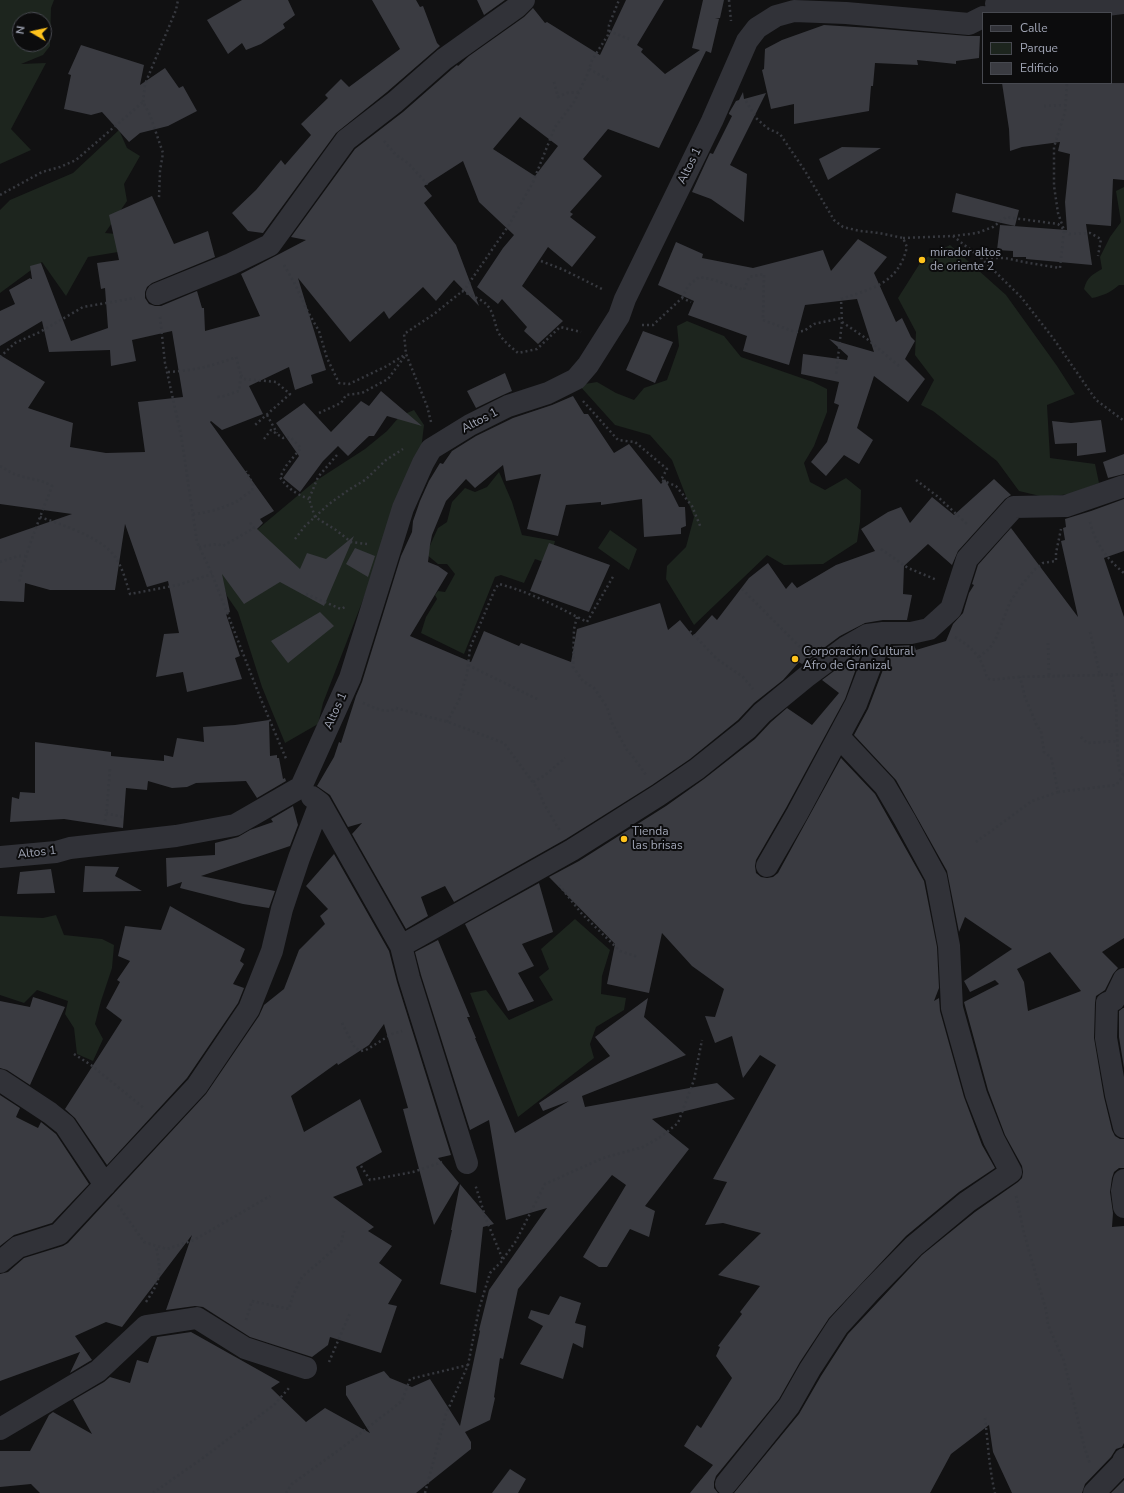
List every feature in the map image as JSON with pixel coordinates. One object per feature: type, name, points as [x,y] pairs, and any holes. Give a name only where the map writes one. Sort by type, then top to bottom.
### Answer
[{"type":"street","points":[[157,294],[231,264],[270,245],[346,140],[395,102],[444,59],[517,7],[524,0]]},
{"type":"street","points":[[990,8],[1039,6],[1066,10],[1124,3]]},
{"type":"street","name":"Altos 1","points":[[0,857],[56,852],[70,848],[176,836],[235,825],[301,787],[350,678],[403,508],[422,463],[431,449],[470,425],[508,406],[548,393],[568,383],[576,378],[588,365],[622,308],[727,89],[747,41],[757,28],[776,16],[794,11],[846,13],[969,24],[982,14]]},
{"type":"street","points":[[401,946],[572,850],[659,795],[703,764],[747,729],[772,705],[846,647],[867,635],[883,633],[911,633],[929,629],[951,609],[967,559],[1014,506],[1066,506],[1124,486]]},
{"type":"street","points":[[767,866],[797,814],[856,704],[883,633]]},
{"type":"street","points":[[726,1484],[789,1406],[810,1369],[838,1326],[859,1303],[914,1246],[967,1202],[1011,1172],[994,1140],[976,1094],[952,1008],[949,946],[936,877],[885,786],[838,737]]},
{"type":"street","points":[[301,787],[320,803],[401,946],[423,1024],[467,1160]]},
{"type":"street","points":[[0,1262],[18,1247],[59,1234],[197,1086],[249,1009],[272,951],[282,909],[299,858],[320,803]]},
{"type":"street","points":[[1124,978],[1114,1000],[1107,1003],[1106,1038],[1116,1095],[1124,1127]]},
{"type":"street","points":[[0,1080],[50,1112],[64,1125],[105,1185]]},
{"type":"street","points":[[1124,1180],[1122,1191],[1124,1207]]},
{"type":"street","points":[[0,1429],[98,1370],[146,1326],[197,1318],[245,1348],[304,1369]]},
{"type":"street","points":[[1094,1492],[1122,1464],[1124,1459]]},
{"type":"path","points":[[159,198],[160,171],[163,153],[150,115],[143,102],[145,84],[176,10],[178,0]]},
{"type":"path","points":[[431,449],[432,426],[427,406],[406,354],[404,334],[434,314],[462,292],[508,225],[533,182],[555,127],[574,102],[592,60],[608,35],[609,25],[619,0]]},
{"type":"path","points":[[609,31],[629,39]]},
{"type":"path","points":[[589,69],[611,80]]},
{"type":"path","points":[[554,82],[558,97],[567,93],[579,92]]},
{"type":"path","points":[[981,258],[1004,258],[1029,264],[1060,268],[1064,230],[1058,213],[1054,186],[1054,147],[1065,112],[1067,84]]},
{"type":"path","points":[[727,89],[748,102],[756,118],[767,128],[780,134],[805,171],[834,220],[843,227],[902,238],[953,236],[977,232],[993,227],[1006,217],[1058,224],[1069,234],[1090,232],[1101,239],[1098,256]]},
{"type":"path","points":[[0,195],[42,172],[60,167],[76,160],[143,102]]},
{"type":"path","points":[[1044,106],[1065,105]]},
{"type":"path","points":[[369,122],[396,155],[408,164],[429,186]]},
{"type":"path","points":[[953,236],[981,258],[1021,297],[1053,338],[1096,400],[1124,421]]},
{"type":"path","points":[[836,375],[842,322],[841,299],[875,288],[888,280],[904,261],[907,247],[902,238]]},
{"type":"path","points":[[270,245],[296,284],[308,312],[319,331],[327,358],[339,383],[349,384],[387,366],[406,354]]},
{"type":"path","points":[[541,261],[564,270],[622,308],[642,325],[653,325],[682,298],[688,286],[699,278],[711,279],[744,290],[749,278],[764,274],[763,320],[795,332],[804,331],[814,324],[842,318]]},
{"type":"path","points":[[462,292],[483,302],[487,306],[494,317],[498,332],[518,353],[537,350],[560,327],[582,332]]},
{"type":"path","points":[[0,357],[16,343],[40,332],[83,308],[157,294],[168,372],[181,435],[197,542],[212,574],[260,697],[287,760],[301,787]]},
{"type":"path","points":[[682,298],[691,302]]},
{"type":"path","points":[[842,322],[867,339],[899,366]]},
{"type":"path","points":[[319,413],[341,403],[346,395],[362,393],[388,379],[406,354]]},
{"type":"path","points":[[168,372],[188,371],[236,358],[242,376],[239,391],[224,396],[217,396]]},
{"type":"path","points":[[242,376],[244,379],[276,382],[290,394],[255,426]]},
{"type":"path","points":[[568,383],[618,440],[635,442],[667,469],[661,480],[676,486],[692,506],[701,528]]},
{"type":"path","points":[[267,415],[277,434]]},
{"type":"path","points":[[264,439],[272,430],[283,438],[290,437],[301,448],[286,466],[280,477],[284,484],[296,494],[309,499]]},
{"type":"path","points":[[295,539],[305,526],[329,504],[365,480],[386,460],[405,447]]},
{"type":"path","points":[[336,455],[318,478],[309,499],[315,517],[336,530],[351,542],[365,544],[392,544]]},
{"type":"path","points":[[0,466],[10,472],[23,477],[44,481],[52,486],[25,556],[19,583]]},
{"type":"path","points":[[193,514],[204,513],[221,508],[238,501],[252,491],[253,484],[246,470]]},
{"type":"path","points":[[916,480],[937,496],[984,541]]},
{"type":"path","points":[[1083,500],[1093,534],[1097,542],[1112,564],[1124,573]]},
{"type":"path","points":[[979,657],[990,648],[996,638],[1010,602],[1020,587],[1034,570],[1043,564],[1056,561],[1063,514],[1058,506]]},
{"type":"path","points":[[40,517],[84,534],[105,547],[116,558],[130,594],[178,585],[212,574]]},
{"type":"path","points":[[199,547],[217,544],[223,546],[254,528],[249,521]]},
{"type":"path","points":[[881,549],[908,568],[957,590]]},
{"type":"path","points":[[0,562],[18,556],[25,556]]},
{"type":"path","points":[[447,722],[459,700],[467,674],[470,648],[494,589],[499,584],[515,588],[551,603],[587,622],[614,575]]},
{"type":"path","points":[[742,589],[820,666]]},
{"type":"path","points":[[577,617],[574,629],[573,667],[582,681],[594,688],[607,707],[612,723],[627,750],[659,795]]},
{"type":"path","points":[[937,621],[947,631],[970,647],[979,657],[983,664],[987,678],[990,680],[1020,677],[1124,674]]},
{"type":"path","points":[[690,631],[717,659],[743,677],[750,686],[772,705]]},
{"type":"path","points":[[1090,632],[1100,675]]},
{"type":"path","points":[[1048,643],[1048,676]]},
{"type":"path","points":[[468,665],[536,699]]},
{"type":"path","points":[[976,842],[1032,801],[1058,792],[1116,785],[1124,775],[1120,772],[1116,704],[1111,675]]},
{"type":"path","points":[[1020,677],[1025,697],[1037,726],[1041,731],[1044,752],[1050,757],[1058,792]]},
{"type":"path","points":[[343,694],[361,703],[384,711],[393,710],[396,708],[447,722],[504,744],[538,789],[544,804],[572,850]]},
{"type":"path","points":[[1081,737],[1087,743],[1118,741]]},
{"type":"path","points":[[533,782],[544,776],[565,758]]},
{"type":"path","points":[[105,844],[105,822],[110,768]]},
{"type":"path","points":[[543,866],[582,914],[620,951],[638,957]]},
{"type":"path","points":[[342,1023],[355,1048],[361,1051],[366,1050],[392,1034],[423,1024]]},
{"type":"path","points":[[425,1493],[446,1414],[468,1366],[478,1309],[490,1273],[503,1260],[516,1241],[545,1184],[603,1158],[643,1147],[662,1136],[678,1123],[694,1080],[702,1040]]},
{"type":"path","points":[[74,1054],[91,1065],[145,1108],[161,1125]]},
{"type":"path","points":[[361,1166],[370,1180],[413,1172],[444,1162],[467,1160],[486,1219],[503,1260]]},
{"type":"path","points":[[1011,1172],[1024,1233],[1046,1310],[1048,1325],[1064,1361],[1084,1446],[1094,1474],[1094,1492]]},
{"type":"path","points":[[105,1185],[144,1242],[167,1249],[194,1240],[270,1196]]},
{"type":"path","points":[[237,1343],[252,1301],[289,1309],[293,1295],[302,1277],[341,1243],[344,1231]]},
{"type":"path","points":[[146,1326],[145,1304],[156,1286],[160,1270],[156,1246]]},
{"type":"path","points":[[153,1493],[274,1405],[304,1369],[324,1374],[350,1313]]},
{"type":"path","points":[[286,1493],[292,1484],[402,1401],[410,1379],[468,1366]]},
{"type":"path","points":[[985,1418],[990,1468],[995,1493]]},
{"type":"path","points":[[758,1493],[763,1493]]},
{"type":"green space","points":[[0,0],[54,0],[51,12],[12,12],[12,52],[45,52],[43,55],[21,64],[46,63],[11,129],[31,150],[0,164]]},
{"type":"green space","points":[[119,130],[127,148],[140,156],[124,184],[127,201],[105,233],[128,235],[118,252],[88,257],[66,296],[42,262],[0,293],[0,210],[10,200],[73,173]]},
{"type":"green space","points":[[1124,187],[1124,285],[1119,285],[1107,293],[1092,298],[1084,289],[1090,277],[1102,269],[1100,257],[1110,237],[1121,222],[1116,191]]},
{"type":"green space","points":[[950,245],[1006,295],[1057,366],[1075,394],[1047,405],[1050,458],[1095,464],[1099,483],[1070,494],[1044,497],[1019,491],[997,461],[933,411],[921,405],[934,380],[915,355],[916,332],[898,298],[922,260]]},
{"type":"green space","points":[[687,321],[724,336],[741,357],[813,382],[827,389],[827,412],[814,446],[804,463],[810,482],[825,490],[846,478],[861,490],[860,522],[857,542],[823,564],[784,565],[767,555],[694,625],[666,579],[667,566],[686,547],[694,517],[672,460],[650,435],[615,425],[579,385],[597,382],[616,393],[634,400],[644,388],[667,380],[679,346],[677,326]]},
{"type":"green space","points":[[414,410],[424,425],[421,450],[323,703],[318,724],[285,743],[262,687],[238,612],[227,596],[216,564],[314,482],[365,449],[387,431],[400,416]]},
{"type":"green space","points":[[499,472],[512,502],[522,535],[555,541],[549,564],[535,559],[524,583],[501,575],[495,577],[464,654],[421,633],[426,617],[437,599],[435,595],[438,591],[445,592],[455,574],[447,564],[438,564],[426,554],[438,528],[447,522],[452,502],[465,488],[475,492],[487,487]]},
{"type":"green space","points":[[610,530],[637,549],[629,570],[598,548]]},
{"type":"green space","points":[[56,915],[64,935],[102,939],[114,945],[112,968],[95,1024],[103,1039],[93,1061],[77,1054],[74,1028],[65,1014],[68,1001],[37,990],[24,1003],[0,995],[0,916],[43,918]]},
{"type":"green space","points":[[575,919],[610,950],[602,976],[601,994],[626,998],[624,1010],[596,1027],[590,1044],[594,1058],[518,1117],[470,993],[486,990],[509,1020],[553,1000],[539,977],[549,969],[541,949]]},
{"type":"building","points":[[242,0],[288,0],[295,15],[283,24],[285,28],[261,44],[246,50],[242,43],[228,54],[207,20]]},
{"type":"building","points":[[372,0],[416,0],[420,7],[423,6],[437,43],[440,46],[387,92],[336,133],[263,233],[248,231],[232,213],[256,190],[281,160],[285,165],[311,135],[301,124],[328,98],[325,95],[341,79],[349,87],[400,49]]},
{"type":"building","points":[[477,0],[505,0],[484,15]]},
{"type":"building","points":[[626,0],[664,0],[637,45],[643,49],[641,52],[665,74],[700,50],[692,48],[703,0],[724,0],[720,18],[715,19],[719,19],[711,53],[706,51],[659,148],[608,129],[583,159],[602,176],[570,212],[573,214],[570,217],[596,237],[572,267],[548,247],[522,286],[563,321],[538,344],[524,331],[527,327],[502,299],[498,304],[477,287],[503,248],[514,235],[479,202],[463,161],[424,186],[432,196],[424,203],[456,245],[479,306],[454,280],[436,301],[423,287],[389,319],[384,311],[350,342],[298,278],[326,370],[311,375],[313,383],[295,390],[289,367],[249,386],[263,414],[222,430],[211,421],[210,422],[274,511],[260,519],[263,523],[257,529],[300,569],[307,553],[326,559],[354,536],[324,606],[280,582],[244,604],[222,574],[230,612],[226,614],[240,656],[235,658],[242,679],[187,692],[183,672],[156,677],[164,634],[179,633],[168,581],[147,587],[125,524],[115,590],[50,590],[25,583],[24,602],[0,601],[0,539],[72,514],[0,504],[0,355],[45,382],[28,408],[73,423],[70,447],[106,453],[145,452],[138,402],[183,397],[172,331],[132,340],[136,361],[111,366],[110,350],[49,352],[42,321],[0,346],[0,311],[15,304],[9,290],[30,278],[32,279],[30,266],[41,263],[71,341],[108,328],[105,288],[101,289],[97,263],[119,260],[109,215],[152,196],[174,244],[208,231],[215,257],[152,283],[147,287],[145,292],[145,298],[149,304],[161,306],[197,291],[202,308],[204,308],[205,331],[260,316],[241,274],[306,240],[291,237],[355,149],[403,112],[457,65],[458,66],[469,56],[524,17],[533,8],[545,23],[547,22],[600,55]],"holes":[[[520,117],[558,146],[535,176],[493,149]]]},
{"type":"building","points":[[824,25],[980,36],[979,58],[956,61],[956,64],[917,60],[918,65],[875,63],[869,111],[794,124],[794,104],[771,109],[762,70],[764,69],[765,49],[782,40]]},
{"type":"building","points":[[81,45],[144,65],[140,85],[165,68],[179,88],[183,86],[197,111],[168,126],[140,133],[129,142],[102,112],[91,115],[64,109],[71,75],[68,74]]},
{"type":"building","points":[[1124,83],[1124,180],[1113,179],[1111,226],[1086,224],[1092,265],[1026,259],[1026,257],[1013,257],[1013,251],[997,250],[1000,225],[1067,230],[1065,202],[1070,154],[1058,151],[1060,142],[1022,147],[1010,151],[1009,129],[1002,84]]},
{"type":"building","points":[[743,92],[744,99],[766,93],[730,165],[747,174],[744,222],[711,199],[692,192],[710,153],[713,154],[732,116],[729,113]]},
{"type":"building","points":[[842,147],[881,148],[828,180],[819,159]]},
{"type":"building","points":[[956,193],[1019,210],[1015,226],[952,212]]},
{"type":"building","points":[[858,239],[887,257],[874,273],[896,322],[902,318],[911,337],[915,341],[905,359],[925,379],[908,402],[874,376],[857,428],[873,440],[859,464],[844,455],[826,476],[811,462],[827,442],[839,405],[834,403],[839,382],[801,374],[803,354],[847,360],[848,356],[829,339],[874,352],[857,299],[805,305],[789,365],[743,351],[747,336],[688,315],[694,301],[658,285],[676,242],[703,254],[702,258],[753,268],[823,250],[831,271]]},
{"type":"building","points":[[643,331],[673,342],[655,383],[626,370]]},
{"type":"building","points":[[505,373],[512,391],[476,408],[467,391]]},
{"type":"building","points":[[381,391],[422,426],[387,416],[374,436],[369,436],[348,456],[338,446],[323,461],[300,492],[283,478],[299,456],[276,423],[304,403],[331,432],[361,401],[369,406]]},
{"type":"building","points":[[573,396],[584,414],[588,414],[614,453],[629,444],[661,484],[665,479],[679,507],[685,507],[686,526],[681,528],[681,534],[644,537],[642,499],[601,505],[601,502],[566,505],[558,536],[527,529],[541,474],[506,481],[503,465],[475,488],[466,479],[446,501],[432,535],[428,562],[438,566],[448,573],[410,636],[471,662],[484,631],[519,646],[521,643],[571,662],[577,629],[660,603],[668,630],[680,620],[693,636],[712,615],[717,620],[749,578],[768,563],[786,589],[792,582],[797,588],[836,565],[875,551],[861,529],[888,512],[901,507],[910,523],[932,497],[954,515],[994,479],[1011,495],[1005,499],[958,551],[952,565],[928,544],[904,566],[903,594],[912,595],[907,620],[883,620],[865,623],[840,636],[802,664],[799,662],[783,680],[754,703],[738,720],[690,759],[652,785],[566,839],[454,902],[445,886],[421,897],[428,916],[406,929],[352,834],[362,823],[348,827],[330,795],[317,786],[334,757],[339,742],[341,743],[362,682],[401,556],[412,532],[413,521],[420,501],[429,481],[440,463],[443,464],[452,451],[476,436],[513,418],[552,405]]},
{"type":"building","points":[[1101,420],[1106,452],[1077,456],[1077,443],[1055,444],[1052,421],[1071,423]]},
{"type":"building","points":[[1124,454],[1124,474],[1108,478],[1103,462]]},
{"type":"building","points":[[1124,499],[1124,551],[1104,558],[1124,617],[1124,938],[1102,952],[1118,968],[1113,974],[1105,990],[1096,996],[1094,1038],[1104,1097],[1112,1130],[1115,1136],[1120,1139],[1124,1139],[1124,1168],[1119,1168],[1114,1172],[1110,1192],[1113,1213],[1112,1227],[1124,1226],[1124,1443],[1122,1447],[1116,1449],[1111,1457],[1085,1484],[1082,1493],[1012,1493],[993,1452],[989,1425],[951,1454],[930,1493],[734,1493],[799,1414],[848,1334],[922,1255],[975,1212],[1022,1178],[1022,1166],[1005,1135],[988,1090],[964,1002],[999,984],[995,980],[970,992],[964,981],[1012,949],[965,917],[959,932],[947,871],[896,780],[854,735],[868,709],[892,646],[914,645],[916,650],[946,641],[953,624],[963,613],[969,593],[974,585],[972,584],[978,565],[1011,528],[1078,617],[1061,541],[1065,540],[1063,528],[1066,527],[1065,519]],"holes":[[[1050,952],[1081,991],[1028,1011],[1024,982],[1017,969]]]},
{"type":"building","points":[[549,543],[610,565],[589,612],[530,591]]},
{"type":"building","points":[[355,548],[375,556],[368,577],[346,564]]},
{"type":"building","points":[[320,612],[334,626],[288,663],[271,641]]},
{"type":"building","points":[[862,652],[845,699],[756,860],[756,873],[761,877],[767,878],[773,877],[778,873],[841,758],[875,794],[924,881],[937,947],[939,988],[934,1001],[939,998],[940,1011],[964,1097],[982,1145],[995,1168],[959,1192],[906,1236],[829,1318],[800,1362],[779,1399],[716,1476],[714,1488],[718,1493],[690,1493],[713,1465],[684,1446],[697,1425],[701,1428],[732,1378],[716,1356],[720,1347],[718,1346],[742,1314],[740,1312],[760,1286],[718,1275],[761,1233],[723,1223],[705,1225],[727,1182],[713,1179],[776,1065],[760,1055],[743,1078],[732,1036],[715,1043],[705,1016],[715,1017],[724,989],[692,966],[662,933],[649,993],[607,984],[615,944],[549,877],[579,861],[666,806],[704,779],[755,739],[787,708],[812,725],[839,693],[822,680]]},
{"type":"building","points":[[269,720],[270,756],[277,755],[277,758],[279,758],[283,779],[285,778],[286,781],[257,798],[246,781],[196,783],[187,787],[172,788],[148,781],[147,790],[126,788],[123,828],[64,819],[10,822],[12,797],[19,799],[20,792],[35,793],[35,742],[111,752],[111,756],[164,761],[164,755],[173,757],[177,738],[204,742],[203,727],[235,725]]},
{"type":"building","points":[[293,806],[298,825],[290,846],[201,876],[275,891],[269,908],[243,904],[180,888],[182,882],[167,887],[166,858],[215,855],[215,843],[238,837],[250,830],[273,822],[271,819]]},
{"type":"building","points":[[334,854],[389,951],[397,982],[451,1155],[438,1158],[459,1183],[434,1225],[403,1109],[408,1108],[384,1024],[369,1045],[338,1065],[337,1063],[291,1096],[304,1132],[360,1099],[382,1152],[356,1167],[363,1185],[333,1197],[374,1227],[368,1231],[392,1246],[379,1263],[402,1280],[388,1304],[397,1306],[381,1353],[330,1337],[328,1345],[312,1357],[250,1337],[203,1307],[195,1306],[166,1310],[192,1235],[122,1327],[106,1322],[75,1336],[92,1360],[70,1373],[80,1352],[0,1381],[0,1274],[8,1272],[24,1258],[63,1246],[68,1243],[206,1094],[259,1016],[264,1005],[284,989],[299,950],[325,924],[320,916],[328,909],[306,886]]},
{"type":"building","points":[[85,866],[119,867],[115,876],[142,891],[83,892]]},
{"type":"building","points":[[51,869],[55,893],[17,894],[20,872]]},
{"type":"building","points":[[539,883],[553,932],[522,944],[534,966],[518,973],[534,1001],[508,1011],[465,924]]},
{"type":"building","points":[[170,906],[245,949],[240,961],[244,964],[233,984],[244,988],[238,1003],[187,1078],[107,1165],[75,1118],[65,1109],[122,1020],[106,1008],[120,982],[117,980],[130,961],[118,956],[125,926],[161,930]]},
{"type":"building","points":[[438,940],[470,1017],[467,1017],[475,1038],[515,1133],[569,1101],[543,1111],[539,1103],[610,1056],[595,1037],[648,998],[644,1017],[686,1055],[582,1096],[585,1107],[717,1083],[735,1099],[652,1119],[689,1149],[645,1206],[655,1211],[649,1237],[630,1229],[607,1267],[599,1267],[583,1257],[626,1185],[612,1175],[518,1289],[503,1359],[500,1358],[495,1398],[490,1420],[465,1432],[471,1442],[471,1449],[416,1493],[40,1493],[31,1484],[0,1487],[0,1451],[30,1451],[49,1415],[53,1412],[92,1434],[73,1400],[110,1377],[130,1383],[137,1360],[148,1363],[157,1337],[191,1332],[280,1382],[271,1388],[306,1422],[325,1408],[370,1433],[346,1395],[346,1386],[384,1371],[390,1378],[412,1387],[430,1379],[460,1426],[479,1330],[489,1290],[547,1208],[506,1220],[489,1120],[470,1130],[415,952]]},
{"type":"building","points":[[33,997],[65,1007],[30,1085],[7,1070],[0,1068],[0,1001],[30,1007]]},
{"type":"building","points":[[1123,1008],[1124,1068],[1119,1037],[1119,1011]]},
{"type":"building","points":[[0,1095],[20,1108],[16,1117],[38,1128],[41,1122],[56,1134],[89,1184],[52,1223],[14,1235],[0,1246]]},
{"type":"building","points":[[460,1184],[494,1224],[483,1227],[476,1293],[440,1284]]},
{"type":"building","points":[[560,1296],[581,1303],[575,1323],[586,1326],[583,1348],[573,1343],[563,1379],[520,1364],[543,1326],[528,1318],[531,1310],[549,1315]]},
{"type":"building","points":[[510,1469],[526,1479],[518,1493],[492,1493]]},
{"type":"building","points":[[1124,1480],[1124,1493],[1111,1493]]},
{"type":"place","name":"mirador altos de oriente 2","points":[[922,260]]},
{"type":"place","name":"Corporación Cultural Afro de Granizal","points":[[795,659]]},
{"type":"place","name":"Tienda las brisas","points":[[624,839]]}]
